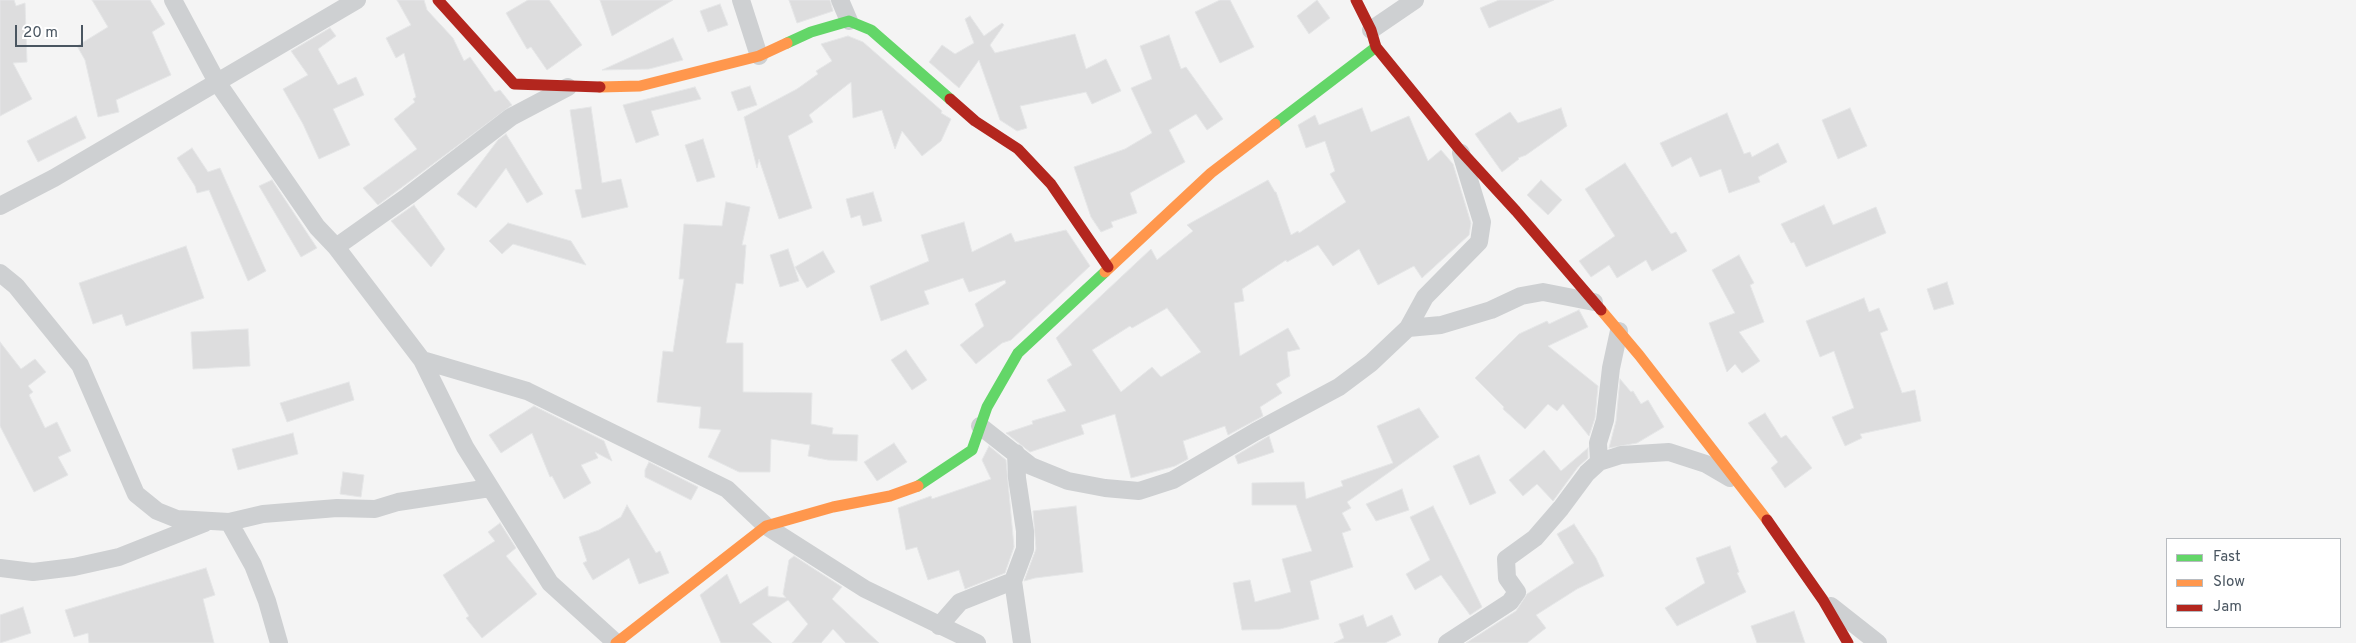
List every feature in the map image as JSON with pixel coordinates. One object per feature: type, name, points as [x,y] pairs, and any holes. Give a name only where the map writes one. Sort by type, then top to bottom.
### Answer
[{"type":"street","points":[[173,0],[217,82],[317,227],[336,247],[422,360],[465,448],[550,583],[616,642],[766,526],[833,507],[890,496],[919,486],[972,450],[987,408],[1018,353],[1108,267],[1211,174],[1374,39],[1415,0]]},
{"type":"street","points":[[0,206],[54,178],[357,0]]},
{"type":"street","points":[[438,0],[514,84],[569,87],[640,86],[759,56],[811,32],[849,21],[871,30],[975,121],[1018,149],[1051,184],[1108,267]]},
{"type":"street","points":[[741,0],[759,56]]},
{"type":"street","points":[[840,0],[849,21]]},
{"type":"street","points":[[1356,0],[1374,39],[1460,150],[1516,211],[1594,302],[1739,483],[1781,538],[1823,600],[1848,643]]},
{"type":"street","points":[[336,247],[408,196],[511,117],[569,87]]},
{"type":"street","points":[[980,426],[1031,466],[1068,481],[1105,488],[1139,491],[1173,480],[1255,432],[1339,387],[1371,363],[1408,328],[1425,297],[1479,242],[1482,222],[1460,150]]},
{"type":"street","points":[[0,273],[16,286],[80,365],[136,494],[157,511],[177,519],[228,522],[263,514],[337,508],[375,508],[398,502],[490,488]]},
{"type":"street","points":[[1408,328],[1440,325],[1491,310],[1521,296],[1543,292],[1594,302]]},
{"type":"street","points":[[1599,462],[1598,443],[1607,410],[1611,368],[1618,331]]},
{"type":"street","points":[[422,360],[526,391],[727,490],[766,526],[865,589],[977,643]]},
{"type":"street","points":[[1447,643],[1510,602],[1517,592],[1507,578],[1506,559],[1535,538],[1561,508],[1587,472],[1599,462],[1621,455],[1669,452],[1706,464],[1739,483]]},
{"type":"street","points":[[1016,454],[1016,478],[1025,531],[1025,549],[1013,580],[1022,643]]},
{"type":"street","points":[[0,568],[33,572],[74,567],[119,557],[210,521]]},
{"type":"street","points":[[228,522],[253,564],[280,643]]},
{"type":"street","points":[[939,626],[960,602],[1013,580]]},
{"type":"street","points":[[1823,600],[1878,643]]},
{"type":"building","points":[[0,0],[14,0],[16,6],[25,3],[27,62],[13,63],[32,99],[0,116]]},
{"type":"building","points":[[92,0],[150,0],[165,24],[152,32],[171,75],[116,100],[119,112],[98,117],[85,60],[77,46],[108,27]]},
{"type":"building","points":[[397,0],[424,0],[427,10],[453,38],[464,61],[470,57],[495,92],[500,90],[512,105],[378,205],[363,188],[417,149],[394,119],[415,102],[413,99],[416,97],[404,53],[396,58],[386,38],[411,25]]},
{"type":"building","points":[[528,0],[549,0],[582,45],[547,70],[531,47],[527,49],[506,13]]},
{"type":"building","points":[[600,0],[673,0],[612,36]]},
{"type":"building","points":[[789,0],[830,0],[833,11],[797,23]]},
{"type":"building","points":[[1220,0],[1230,0],[1254,47],[1220,63],[1195,12]]},
{"type":"building","points":[[1317,0],[1330,18],[1309,34],[1297,16]]},
{"type":"building","points":[[1499,0],[1554,0],[1489,28],[1480,8]]},
{"type":"building","points":[[720,4],[728,25],[708,32],[700,11]]},
{"type":"building","points":[[970,16],[984,36],[1002,23],[1004,25],[990,45],[995,53],[1075,34],[1086,69],[1106,59],[1121,91],[1092,104],[1086,92],[1020,106],[1027,128],[1017,131],[1000,120],[979,60],[959,88],[929,62],[942,45],[955,54],[974,43],[965,19]]},
{"type":"building","points":[[330,28],[336,36],[318,49],[338,85],[356,77],[364,95],[333,109],[350,145],[319,159],[303,124],[283,89],[308,75],[291,51]]},
{"type":"building","points":[[1169,35],[1181,69],[1186,67],[1223,119],[1207,130],[1196,114],[1169,130],[1185,162],[1130,193],[1137,213],[1111,222],[1113,227],[1101,232],[1091,217],[1074,167],[1125,149],[1152,133],[1131,88],[1152,79],[1140,46]]},
{"type":"building","points":[[848,36],[863,42],[942,111],[941,113],[951,119],[941,141],[922,156],[902,131],[895,149],[882,110],[853,118],[851,82],[809,115],[813,122],[788,136],[812,208],[779,219],[759,159],[757,168],[744,117],[797,89],[818,74],[816,71],[832,61],[821,44]]},
{"type":"building","points":[[673,38],[683,60],[649,69],[602,70]]},
{"type":"building","points":[[750,86],[757,105],[738,111],[731,92]]},
{"type":"building","points":[[695,87],[701,99],[651,111],[659,135],[636,143],[623,105]]},
{"type":"building","points":[[591,107],[602,183],[621,179],[628,207],[582,218],[575,190],[582,189],[570,110]]},
{"type":"building","points":[[1362,108],[1371,132],[1409,116],[1428,161],[1441,150],[1453,164],[1471,223],[1469,235],[1422,278],[1414,266],[1378,285],[1359,249],[1333,266],[1318,245],[1287,262],[1286,260],[1242,289],[1244,301],[1234,303],[1240,356],[1288,328],[1300,349],[1287,352],[1290,376],[1276,384],[1282,393],[1260,407],[1263,416],[1228,435],[1225,426],[1183,441],[1188,459],[1175,466],[1131,478],[1115,414],[1081,425],[1084,434],[1030,452],[1006,433],[1033,424],[1032,421],[1066,411],[1047,380],[1072,365],[1056,338],[1151,249],[1157,260],[1193,231],[1187,225],[1268,180],[1276,192],[1291,235],[1298,231],[1299,233],[1346,202],[1330,174],[1335,171],[1325,141],[1306,148],[1298,125],[1315,115],[1319,125]],"holes":[[[1167,308],[1201,352],[1161,377],[1152,367],[1121,392],[1092,350],[1130,326],[1132,328]]]},
{"type":"building","points":[[1561,108],[1567,126],[1526,155],[1518,158],[1502,172],[1475,134],[1510,112],[1518,123]]},
{"type":"building","points":[[1850,108],[1867,146],[1838,159],[1822,120]]},
{"type":"building","points":[[1727,113],[1744,154],[1750,152],[1752,157],[1778,143],[1787,162],[1758,177],[1760,182],[1729,193],[1721,169],[1700,177],[1691,157],[1672,167],[1660,143]]},
{"type":"building","points":[[76,116],[86,138],[38,162],[27,141]]},
{"type":"building","points":[[506,134],[543,194],[527,203],[506,168],[476,208],[457,194],[498,140]]},
{"type":"building","points":[[703,139],[715,177],[697,182],[685,145]]},
{"type":"building","points":[[192,148],[208,172],[220,168],[266,271],[248,281],[209,190],[197,193],[195,186],[177,158]]},
{"type":"building","points":[[1625,163],[1671,234],[1676,232],[1687,251],[1652,271],[1646,260],[1617,278],[1609,265],[1591,277],[1579,261],[1615,236],[1585,189]]},
{"type":"building","points":[[272,180],[317,248],[301,257],[259,186]]},
{"type":"building","points":[[1541,180],[1562,200],[1548,215],[1527,195]]},
{"type":"building","points":[[873,192],[882,221],[863,226],[860,215],[851,218],[846,199]]},
{"type":"building","points":[[726,202],[750,207],[742,245],[746,245],[743,284],[736,283],[726,343],[743,343],[743,392],[812,393],[811,424],[833,428],[832,434],[858,435],[857,461],[828,460],[808,456],[810,445],[771,439],[770,472],[739,472],[708,457],[721,430],[699,428],[701,407],[657,402],[663,351],[673,352],[684,279],[679,279],[684,224],[722,226]]},
{"type":"building","points":[[414,205],[445,249],[431,267],[391,221]]},
{"type":"building","points":[[1824,205],[1833,225],[1876,207],[1886,233],[1806,267],[1794,242],[1791,243],[1781,224]]},
{"type":"building","points":[[964,222],[972,252],[1011,233],[1015,242],[1066,230],[1090,266],[1011,340],[1002,343],[976,364],[960,345],[984,326],[975,304],[1006,283],[1005,280],[969,292],[963,278],[924,291],[929,304],[881,321],[870,286],[929,261],[921,235]]},
{"type":"building","points":[[508,223],[571,241],[586,265],[513,244],[502,254],[489,241]]},
{"type":"building","points":[[186,246],[204,298],[126,326],[122,314],[93,324],[79,283]]},
{"type":"building","points":[[788,249],[799,281],[780,287],[770,255]]},
{"type":"building","points":[[823,251],[835,272],[807,288],[795,267]]},
{"type":"building","points":[[1739,255],[1754,283],[1750,285],[1764,322],[1739,332],[1760,361],[1742,373],[1735,364],[1727,372],[1709,323],[1735,313],[1712,270]]},
{"type":"building","points":[[1947,282],[1954,304],[1934,310],[1927,289]]},
{"type":"building","points":[[1864,298],[1869,312],[1879,308],[1888,330],[1880,333],[1902,393],[1915,390],[1921,421],[1860,434],[1862,438],[1845,446],[1832,417],[1854,408],[1834,351],[1820,357],[1806,321]]},
{"type":"building","points":[[1579,310],[1588,327],[1548,346],[1598,386],[1595,418],[1589,436],[1563,404],[1557,411],[1548,404],[1525,429],[1503,409],[1504,407],[1475,378],[1519,334],[1547,321],[1549,324]]},
{"type":"building","points":[[248,329],[250,366],[193,369],[191,332]]},
{"type":"building","points":[[0,342],[21,369],[35,359],[46,372],[28,386],[33,392],[29,395],[45,428],[57,422],[71,451],[58,457],[68,475],[34,492],[0,426]]},
{"type":"building","points":[[906,350],[927,380],[912,390],[891,360]]},
{"type":"building","points":[[1620,379],[1631,392],[1633,391],[1641,404],[1648,400],[1664,427],[1637,443],[1609,448],[1616,421]]},
{"type":"building","points":[[349,382],[354,400],[287,422],[280,403]]},
{"type":"building","points":[[534,406],[604,441],[612,461],[595,452],[598,458],[581,465],[591,483],[564,499],[552,476],[550,477],[532,433],[501,453],[489,435]]},
{"type":"building","points":[[1419,408],[1439,437],[1347,502],[1351,508],[1342,513],[1351,530],[1342,533],[1353,567],[1310,581],[1319,619],[1280,629],[1242,630],[1233,583],[1250,580],[1255,602],[1291,592],[1282,559],[1312,551],[1296,505],[1252,505],[1252,483],[1304,482],[1306,499],[1343,486],[1341,481],[1393,463],[1377,426]]},
{"type":"building","points":[[1765,413],[1781,438],[1786,435],[1812,468],[1785,488],[1771,468],[1778,462],[1748,423]]},
{"type":"building","points":[[293,433],[298,454],[238,470],[232,449]]},
{"type":"building","points":[[1269,436],[1274,452],[1238,464],[1235,456]]},
{"type":"building","points":[[894,443],[907,462],[877,481],[864,462]]},
{"type":"building","points":[[989,446],[1006,460],[1014,547],[1005,573],[965,589],[959,570],[928,580],[917,547],[906,550],[898,508],[931,496],[932,499],[991,479],[982,460]]},
{"type":"building","points":[[1588,448],[1588,458],[1578,467],[1553,501],[1537,484],[1523,496],[1509,480],[1544,450],[1561,471]]},
{"type":"building","points":[[1479,455],[1496,493],[1470,505],[1453,466]]},
{"type":"building","points":[[649,462],[698,487],[691,500],[645,477],[645,470]]},
{"type":"building","points":[[343,472],[364,475],[361,497],[340,494]]},
{"type":"building","points":[[1402,489],[1409,510],[1376,521],[1366,504]]},
{"type":"building","points":[[627,505],[656,553],[660,551],[669,573],[639,584],[629,558],[593,580],[583,563],[587,561],[579,537],[599,530],[621,517]]},
{"type":"building","points":[[1076,506],[1083,572],[1024,581],[1036,549],[1033,511]]},
{"type":"building","points":[[1433,506],[1482,607],[1470,615],[1441,575],[1415,590],[1406,574],[1430,560],[1410,517]]},
{"type":"building","points":[[500,523],[516,548],[506,556],[537,594],[482,638],[466,618],[469,616],[443,575],[495,541],[488,532]]},
{"type":"building","points":[[1574,524],[1596,558],[1604,576],[1577,589],[1536,615],[1546,628],[1527,643],[1466,643],[1516,611],[1527,594],[1574,563],[1557,534]]},
{"type":"building","points":[[1730,546],[1739,572],[1737,573],[1746,592],[1677,626],[1665,608],[1705,583],[1696,558]]},
{"type":"building","points":[[794,556],[842,587],[832,599],[879,643],[846,643],[833,629],[821,643],[792,643],[808,624],[788,600],[752,624],[772,643],[721,643],[700,595],[727,574],[740,604],[768,586],[768,596],[786,598],[783,594],[789,560]]},
{"type":"building","points":[[206,568],[215,595],[203,599],[214,643],[89,643],[88,633],[74,637],[65,610]]},
{"type":"building","points":[[23,607],[31,633],[0,643],[0,615]]},
{"type":"building","points":[[1794,611],[1805,643],[1757,643],[1751,626]]},
{"type":"building","points":[[1363,615],[1367,627],[1392,615],[1401,635],[1385,643],[1334,643],[1344,638],[1339,624]]},
{"type":"traffic: fast","points":[[787,43],[811,32],[849,21],[871,30],[950,99]]},
{"type":"traffic: fast","points":[[1275,124],[1376,47]]},
{"type":"traffic: fast","points":[[918,486],[972,450],[987,407],[1018,353],[1105,272]]},
{"type":"traffic: slow","points":[[600,87],[640,86],[759,56],[787,43]]},
{"type":"traffic: slow","points":[[1105,272],[1211,173],[1275,124]]},
{"type":"traffic: slow","points":[[1601,310],[1639,355],[1767,520]]},
{"type":"traffic: slow","points":[[616,643],[766,526],[833,507],[890,496],[918,486]]},
{"type":"traffic: jam","points":[[438,0],[514,84],[600,87]]},
{"type":"traffic: jam","points":[[1356,0],[1371,30],[1376,47],[1460,150],[1516,211],[1601,310]]},
{"type":"traffic: jam","points":[[950,99],[975,121],[1018,149],[1051,184],[1108,267]]},
{"type":"traffic: jam","points":[[1767,520],[1823,600],[1848,643]]}]
